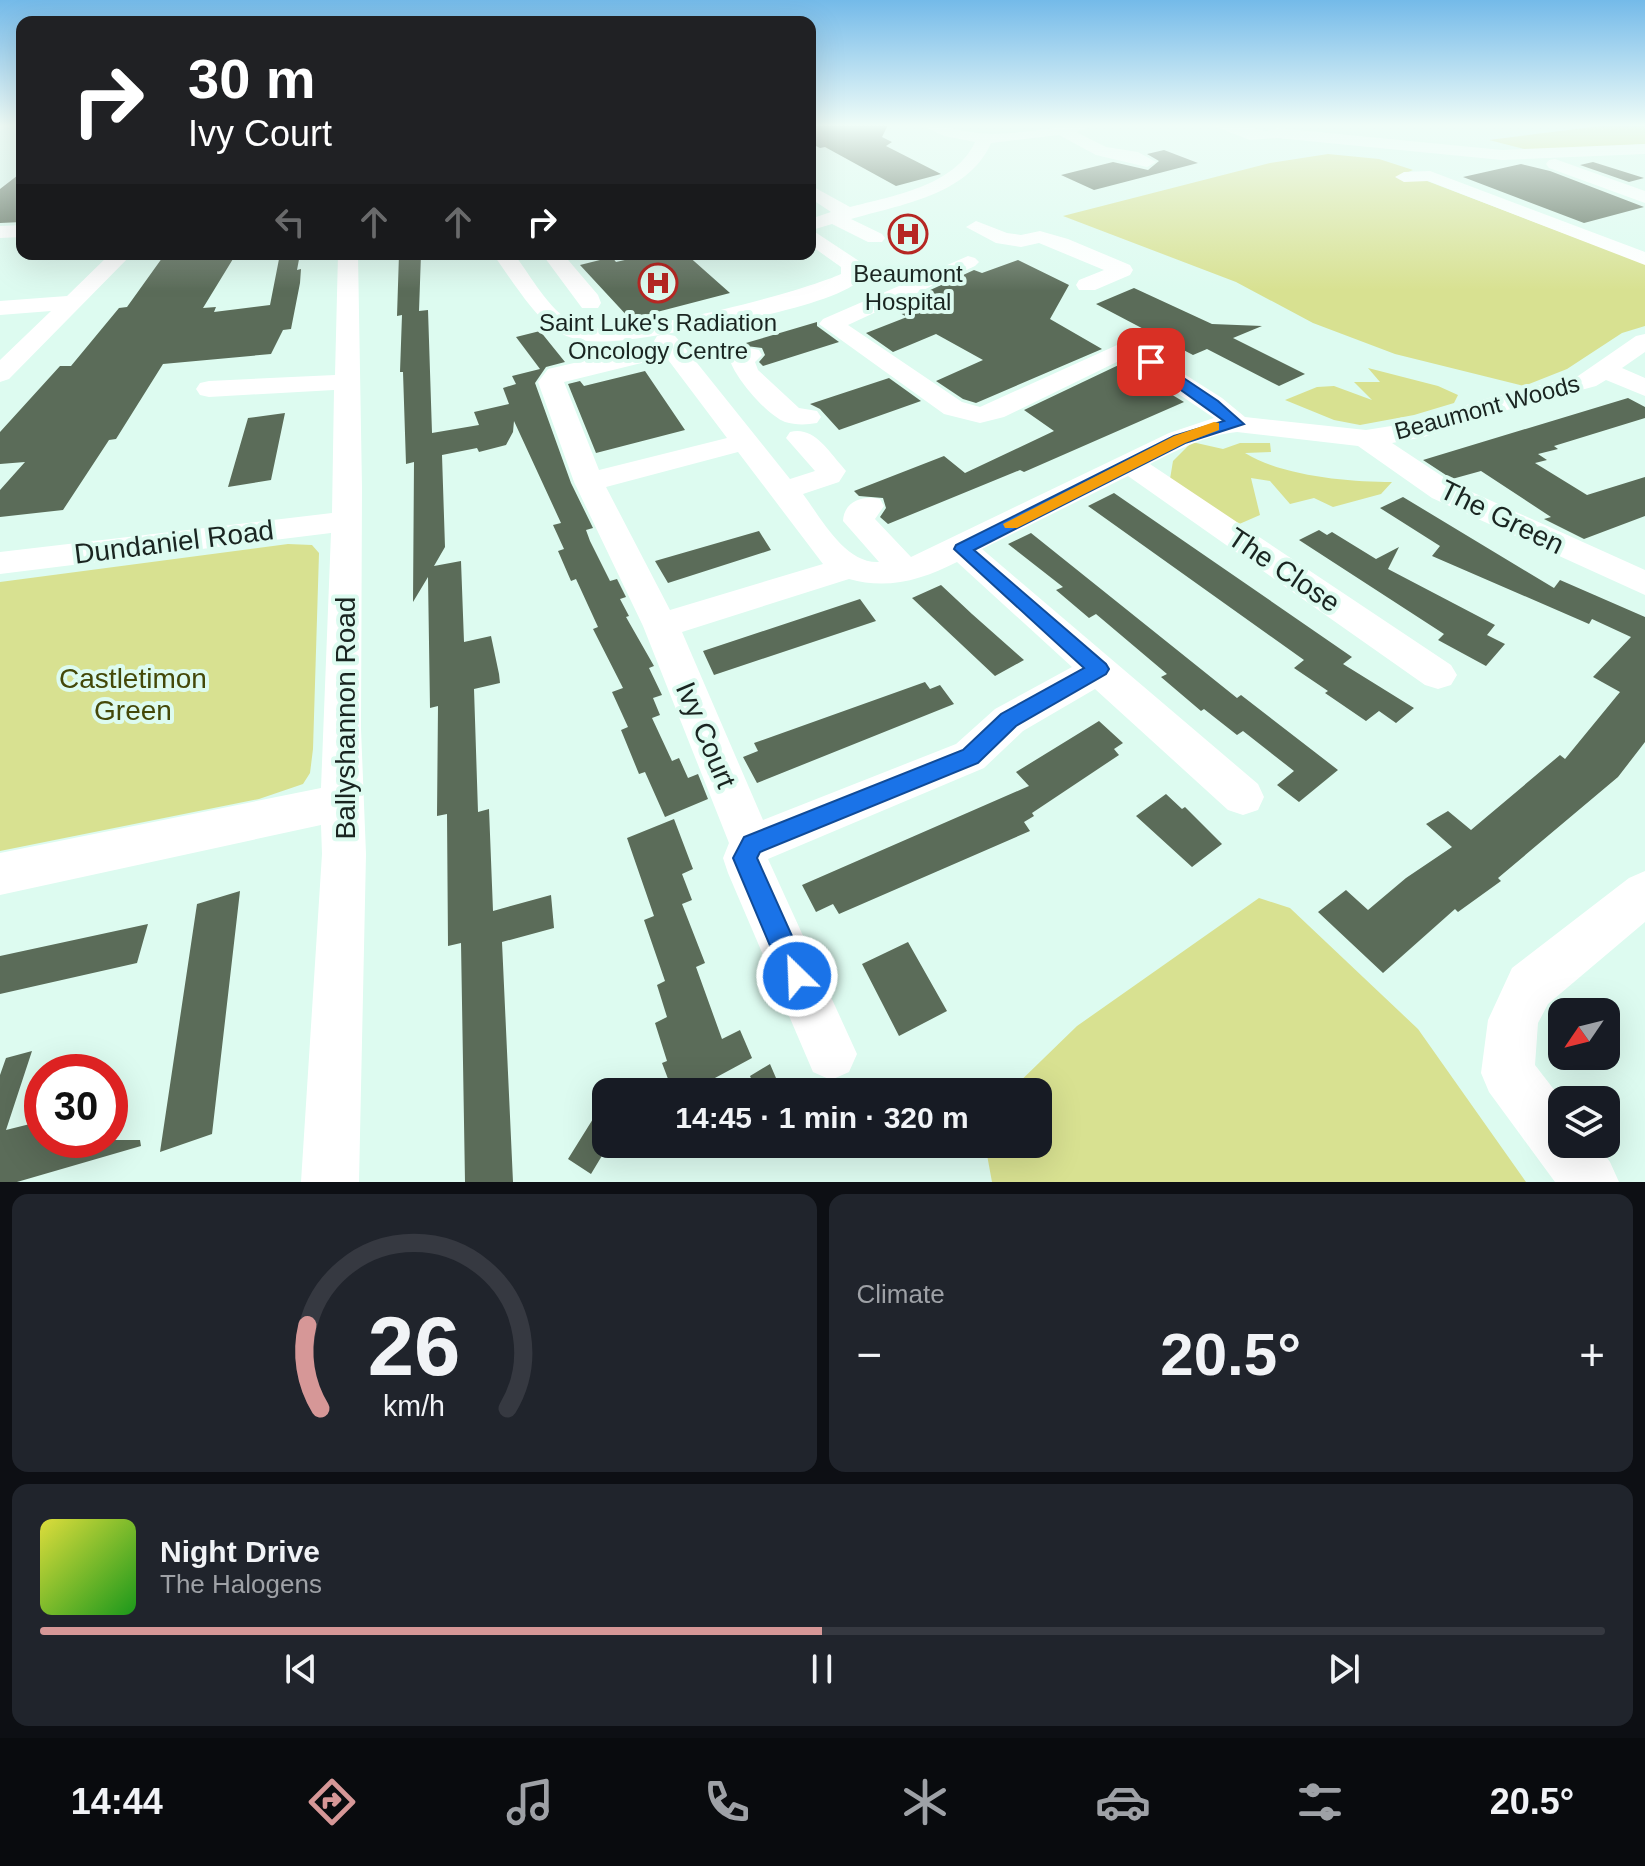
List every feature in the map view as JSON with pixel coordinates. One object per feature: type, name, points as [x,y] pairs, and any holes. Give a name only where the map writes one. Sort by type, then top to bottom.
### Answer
[{"type":"street","points":[[816,222],[838,212],[948,180]]},
{"type":"street","points":[[1441,180],[1645,259]]},
{"type":"street","points":[[1599,180],[1645,197]]},
{"type":"street","points":[[816,195],[875,238]]},
{"type":"street","points":[[816,213],[838,212]]},
{"type":"street","points":[[976,227],[1003,239],[1040,237],[1061,243],[1122,270],[1087,285]]},
{"type":"street","points":[[508,260],[558,323],[571,331],[601,336],[760,306],[824,289],[852,277],[852,265],[816,240]]},
{"type":"street","points":[[0,374],[116,260]]},
{"type":"street","name":"Ballyshannon Road","points":[[330,1182],[344,854],[341,802],[347,521],[348,407],[345,382],[348,260]]},
{"type":"street","points":[[557,260],[587,295],[590,303]]},
{"type":"street","points":[[968,262],[901,294],[849,313],[831,324],[953,408],[969,414],[994,411],[1126,348],[1213,404],[1237,424]]},
{"type":"street","points":[[0,308],[75,302]]},
{"type":"street","name":"Beaumont Woods","points":[[1366,438],[1414,431],[1498,404],[1587,381],[1624,364],[1645,341]]},
{"type":"street","name":"Ivy Court","points":[[831,1054],[745,858],[752,845],[661,626],[589,482],[551,382],[557,374],[669,345],[837,559],[849,567]]},
{"type":"street","points":[[750,355],[742,360],[746,373],[804,427],[831,471],[829,476],[783,491]]},
{"type":"street","points":[[1624,364],[1645,388]]},
{"type":"street","points":[[209,389],[345,382]]},
{"type":"street","points":[[716,404],[766,391]]},
{"type":"street","points":[[661,626],[849,567],[872,574],[905,570],[962,549],[1130,464],[1215,426],[1237,424],[1366,438]]},
{"type":"street","name":"The Green","points":[[1366,438],[1443,491],[1645,583]]},
{"type":"street","points":[[589,482],[745,442]]},
{"type":"street","name":"The Close","points":[[1130,464],[1438,674]]},
{"type":"street","points":[[869,506],[859,514],[859,521],[905,570]]},
{"type":"street","name":"Dundaniel Road","points":[[0,563],[347,521]]},
{"type":"street","points":[[962,549],[1243,797]]},
{"type":"street","points":[[752,845],[970,756],[1009,720],[1099,669]]},
{"type":"street","points":[[0,874],[341,802]]},
{"type":"street","points":[[1590,1182],[1508,1073],[1513,1020],[1530,986],[1645,893]]},
{"type":"green space","points":[[1203,180],[1425,180],[1645,264],[1645,326],[1622,333],[1567,369],[1524,386],[1395,354],[1313,323],[1236,282],[1063,216]]},
{"type":"green space","points":[[1368,368],[1438,386],[1458,395],[1454,403],[1414,415],[1360,425],[1334,420],[1285,400],[1317,387],[1334,386],[1372,400],[1354,382],[1380,382]]},
{"type":"green space","points":[[1192,442],[1223,449],[1240,443],[1270,443],[1271,452],[1245,453],[1296,472],[1336,479],[1392,482],[1381,494],[1333,507],[1314,498],[1290,504],[1270,481],[1251,478],[1260,515],[1237,525],[1169,485],[1173,461]]},
{"type":"green space","name":"Castletimon Green","points":[[288,544],[312,545],[319,553],[313,749],[310,773],[303,784],[259,799],[0,851],[0,582]]},
{"type":"green space","points":[[1259,898],[1290,908],[1418,1029],[1526,1182],[992,1182],[988,1158],[1052,1158],[1052,1078],[1023,1078],[1077,1026]]},
{"type":"building","points":[[16,180],[16,222],[0,223],[0,189]]},
{"type":"building","points":[[885,180],[918,180],[896,186]]},
{"type":"building","points":[[1072,180],[1132,180],[1094,190]]},
{"type":"building","points":[[1471,180],[1574,180],[1644,207],[1584,223]]},
{"type":"building","points":[[161,260],[232,260],[203,308],[216,307],[214,312],[270,305],[279,260],[299,260],[300,283],[291,329],[283,330],[271,354],[163,364],[116,439],[109,440],[63,510],[0,517],[0,490],[25,462],[0,464],[0,432],[60,366],[71,366],[119,308],[127,307]]},
{"type":"building","points":[[399,260],[421,260],[419,311],[428,310],[432,433],[479,425],[474,412],[509,404],[503,388],[516,384],[512,376],[540,369],[516,337],[540,331],[565,362],[546,367],[535,383],[571,483],[593,528],[586,530],[590,541],[610,581],[617,579],[626,597],[620,599],[629,616],[626,617],[654,666],[649,668],[662,695],[653,698],[660,715],[652,718],[672,761],[679,758],[688,778],[698,774],[708,799],[665,817],[645,772],[639,774],[621,730],[628,727],[612,692],[623,688],[593,629],[598,627],[576,579],[571,581],[558,551],[564,549],[553,525],[561,523],[514,421],[513,432],[506,445],[479,452],[477,448],[442,455],[445,547],[434,566],[461,561],[464,642],[491,636],[499,674],[500,683],[474,689],[478,812],[489,809],[493,911],[551,895],[554,928],[502,942],[513,1182],[465,1182],[461,943],[448,946],[447,814],[437,816],[438,706],[430,708],[428,577],[413,602],[414,462],[406,464],[403,372],[400,372],[402,315],[397,316]]},
{"type":"building","name":"Saint Luke's Radiation Oncology Centre","points":[[600,260],[693,260],[730,293],[630,319],[580,265]]},
{"type":"building","points":[[1018,260],[1069,285],[1050,319],[1102,349],[976,403],[963,399],[936,381],[983,360],[936,334],[893,352],[866,333],[907,317],[891,308],[974,270],[982,273]]},
{"type":"building","points":[[1134,288],[1212,324],[1262,326],[1233,338],[1305,374],[1279,386],[1207,349],[1193,355],[1096,304]]},
{"type":"building","points":[[817,322],[817,326],[839,342],[763,366],[759,362],[765,355],[762,348],[739,345]]},
{"type":"building","points":[[1125,362],[1140,372],[1136,373],[1184,402],[1024,472],[1020,470],[888,524],[880,517],[886,508],[883,498],[859,496],[854,491],[944,456],[965,473],[1054,431],[1024,410]]},
{"type":"building","points":[[645,371],[685,430],[596,453],[568,384],[580,381],[584,386]]},
{"type":"building","points":[[889,378],[921,401],[839,430],[820,409],[810,404]]},
{"type":"building","points":[[1628,398],[1645,407],[1645,418],[1554,446],[1558,449],[1538,454],[1547,460],[1535,463],[1587,495],[1645,477],[1645,516],[1584,539],[1544,519],[1551,517],[1481,471],[1452,479],[1423,460]]},
{"type":"building","points":[[285,413],[271,480],[228,487],[248,418]]},
{"type":"building","points":[[1114,493],[1352,657],[1343,664],[1414,708],[1396,723],[1379,711],[1366,721],[1325,693],[1328,691],[1294,668],[1304,660],[1088,506]]},
{"type":"building","points":[[1403,497],[1554,588],[1560,580],[1645,617],[1645,742],[1618,777],[1498,878],[1501,881],[1458,912],[1455,909],[1383,973],[1318,912],[1346,890],[1368,910],[1406,878],[1452,847],[1426,824],[1448,811],[1471,830],[1560,755],[1565,759],[1620,692],[1593,677],[1631,637],[1592,619],[1589,624],[1432,556],[1440,546],[1380,508]]},
{"type":"building","points":[[1319,530],[1327,535],[1332,532],[1376,559],[1399,547],[1388,569],[1495,625],[1487,635],[1505,644],[1486,666],[1438,640],[1444,634],[1299,540]]},
{"type":"building","points":[[759,531],[771,550],[668,583],[655,561]]},
{"type":"building","points":[[1031,533],[1237,698],[1241,695],[1338,770],[1299,802],[1277,785],[1294,771],[1243,731],[1237,735],[1204,709],[1201,711],[1161,677],[1167,674],[1096,614],[1089,618],[1056,590],[1063,587],[1008,544]]},
{"type":"building","points":[[941,585],[1024,660],[995,676],[912,598]]},
{"type":"building","points":[[860,599],[876,621],[714,675],[703,651]]},
{"type":"building","points":[[925,682],[930,689],[940,685],[954,704],[757,783],[743,757],[758,751],[754,743]]},
{"type":"building","points":[[1099,721],[1123,743],[1114,749],[1119,755],[1032,813],[1034,816],[1024,822],[1030,831],[839,914],[833,904],[816,912],[802,885],[1029,786],[1016,772]]},
{"type":"building","points":[[1166,794],[1182,809],[1185,807],[1222,844],[1192,867],[1136,816]]},
{"type":"building","points":[[674,819],[693,869],[682,874],[692,900],[682,904],[705,963],[696,967],[722,1039],[740,1030],[752,1058],[715,1078],[668,1078],[662,1063],[667,1061],[655,1023],[667,1017],[657,985],[665,981],[644,920],[654,916],[627,838]]},
{"type":"building","points":[[240,891],[212,1134],[160,1152],[197,904]]},
{"type":"building","points":[[148,924],[137,963],[0,994],[0,956]]},
{"type":"building","points":[[908,942],[947,1011],[899,1036],[862,964]]},
{"type":"building","points":[[32,1051],[31,1054],[24,1054],[24,1075],[6,1130],[24,1126],[24,1158],[100,1158],[17,1182],[0,1182],[0,1075],[6,1058]]},
{"type":"building","points":[[770,1064],[776,1078],[751,1078]]},
{"type":"building","points":[[592,1120],[592,1158],[601,1158],[591,1174],[568,1159]]},
{"type":"building","points":[[128,1140],[140,1140],[141,1146],[128,1150]]},
{"type":"slow traffic","points":[[1011,524],[1179,439],[1214,426]]},
{"type":"place","name":"Beaumont Hospital","points":[[908,234]]},
{"type":"place","name":"Saint Luke's Radiation Oncology Centre","points":[[658,283]]},
{"type":"route","points":[[797,976],[745,858],[752,845],[970,756],[1009,720],[1099,669],[962,549],[1179,439],[1215,426],[1237,424],[1151,362]]}]
